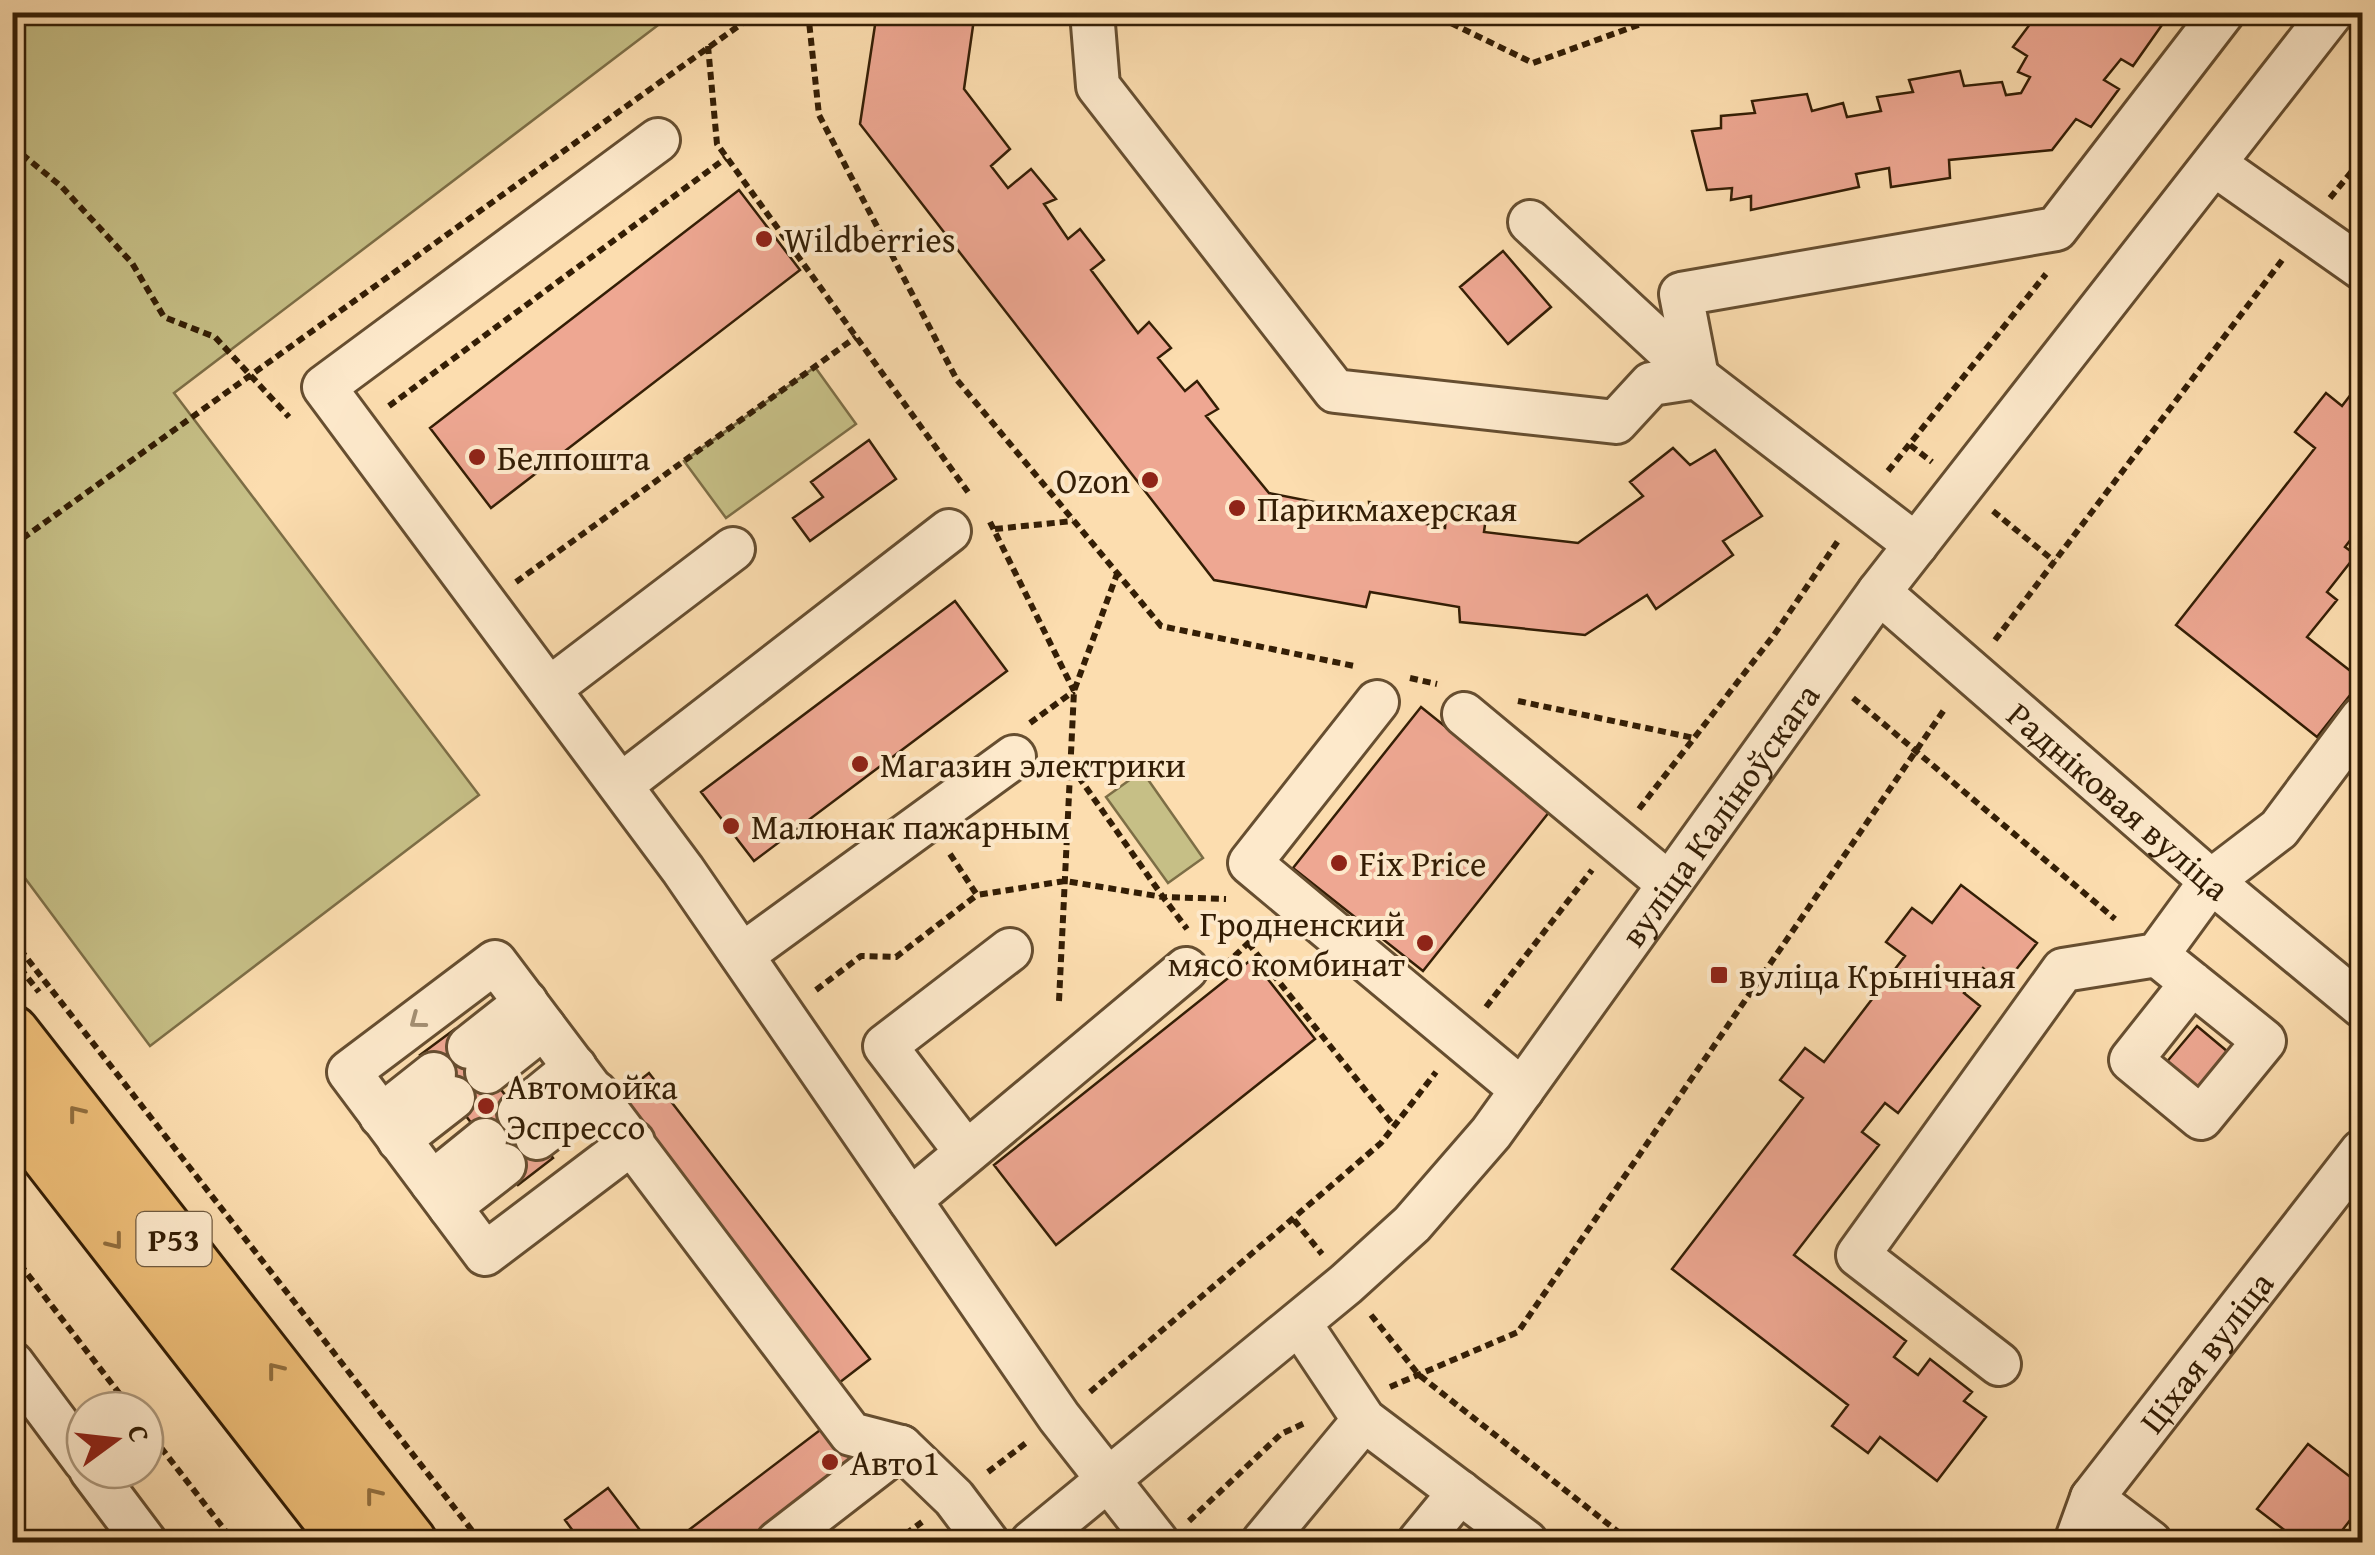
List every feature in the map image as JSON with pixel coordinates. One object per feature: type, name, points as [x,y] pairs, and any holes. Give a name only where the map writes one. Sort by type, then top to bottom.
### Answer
[{"type":"main road","name":"Р53","points":[[12,1032],[410,1542]]},
{"type":"main road","name":"Р53","points":[[12,1110],[348,1542]]},
{"type":"street","points":[[1092,12],[1098,86],[1334,391],[1616,422],[1650,384],[1698,377]]},
{"type":"street","points":[[1698,377],[1681,294],[2056,230],[2223,12]]},
{"type":"street","name":"вуліца Каліноўскага","points":[[1032,1542],[1300,1324],[1412,1224],[1491,1134],[1879,592],[2332,12]]},
{"type":"street","points":[[658,140],[324,387],[621,785],[1107,1484],[1169,1538]]},
{"type":"street","points":[[2214,164],[2362,268]]},
{"type":"street","points":[[1530,222],[1698,377],[1916,545]]},
{"type":"street","points":[[621,785],[968,513]]},
{"type":"street","points":[[549,689],[734,549]]},
{"type":"street","name":"Радніковая вуліца","points":[[1879,592],[2211,882],[2362,1006]]},
{"type":"street","points":[[1385,683],[1250,863],[1522,1090]]},
{"type":"street","points":[[1454,699],[1669,884]]},
{"type":"street","points":[[1999,1364],[1858,1254],[2063,970],[2157,954],[2211,882],[2280,829],[2362,718]]},
{"type":"street","points":[[742,955],[1014,757]]},
{"type":"street","points":[[966,1152],[885,1046],[1010,950]]},
{"type":"street","points":[[2157,954],[2192,983]]},
{"type":"street","points":[[633,1142],[485,1254],[348,1072],[495,962],[633,1142],[850,1434],[901,1447],[954,1498],[987,1542]]},
{"type":"street","points":[[910,1200],[966,1152],[1202,971]]},
{"type":"street","points":[[478,1059],[535,1014]]},
{"type":"street","points":[[528,1125],[586,1080]]},
{"type":"street","points":[[390,1128],[443,1086]]},
{"type":"street","name":"Ціхая вуліца","points":[[2076,1542],[2092,1498],[2362,1151]]},
{"type":"street","points":[[441,1195],[494,1153]]},
{"type":"street","points":[[1300,1324],[1359,1411],[1526,1542]]},
{"type":"street","points":[[12,1363],[65,1434]]},
{"type":"street","points":[[1263,1542],[1359,1411]]},
{"type":"street","points":[[778,1542],[901,1447]]},
{"type":"street","points":[[107,1490],[145,1542]]},
{"type":"street","points":[[1419,1542],[1460,1492]]},
{"type":"street","points":[[2092,1498],[2150,1542]]},
{"type":"path","points":[[12,546],[758,12]]},
{"type":"path","points":[[808,12],[819,115],[956,380],[1161,626],[1454,699]]},
{"type":"path","points":[[1428,12],[1532,63],[1674,12]]},
{"type":"path","points":[[708,45],[716,144],[856,337],[968,513],[995,529],[1074,691]]},
{"type":"path","points":[[12,146],[62,187],[132,263],[164,316],[215,337],[252,373]]},
{"type":"path","points":[[380,412],[726,158]]},
{"type":"path","points":[[1169,1538],[1281,1434],[1359,1411],[1418,1374],[1518,1332],[1970,672],[2362,159]]},
{"type":"path","points":[[509,587],[856,337]]},
{"type":"path","points":[[995,529],[1074,521]]},
{"type":"path","points":[[1060,1001],[1074,691],[1117,572]]},
{"type":"path","points":[[1774,635],[1918,748],[2157,954]]},
{"type":"path","points":[[1516,700],[1694,738]]},
{"type":"path","points":[[1070,765],[1163,897],[1235,900]]},
{"type":"path","points":[[1202,971],[1248,943],[1272,921]]},
{"type":"path","points":[[12,938],[481,1542]]},
{"type":"path","points":[[1248,943],[1394,1126]]},
{"type":"path","points":[[12,1254],[117,1390]]},
{"type":"path","points":[[1418,1374],[1632,1542]]},
{"type":"path","points":[[165,1453],[234,1542]]},
{"type":"shaded area","points":[[13,12],[674,13],[174,393],[479,795],[150,1046],[13,862]]},
{"type":"shaded area","points":[[815,367],[856,424],[726,518],[684,461]]},
{"type":"shaded area","points":[[1142,771],[1203,858],[1168,883],[1106,797]]},
{"type":"building","points":[[877,12],[975,12],[964,89],[1010,149],[991,166],[1008,188],[1031,169],[1056,199],[1044,204],[1068,239],[1080,229],[1104,260],[1091,270],[1138,333],[1149,322],[1171,348],[1158,358],[1185,391],[1197,381],[1218,409],[1206,416],[1269,493],[1370,513],[1369,502],[1407,507],[1407,520],[1445,528],[1446,515],[1486,517],[1484,532],[1578,543],[1643,496],[1630,482],[1673,448],[1690,465],[1715,450],[1762,516],[1723,541],[1733,555],[1656,609],[1647,595],[1585,635],[1460,622],[1459,607],[1370,592],[1366,607],[1214,580],[860,124]]},
{"type":"building","points":[[2039,12],[2155,12],[2164,22],[2133,66],[2121,59],[2104,80],[2119,89],[2091,127],[2076,119],[2052,150],[1949,160],[1950,178],[1891,187],[1889,168],[1856,174],[1859,187],[1751,210],[1751,196],[1731,200],[1732,188],[1707,190],[1692,131],[1721,128],[1721,116],[1755,113],[1752,101],[1807,94],[1812,111],[1843,103],[1847,117],[1881,111],[1877,97],[1913,92],[1909,80],[1960,71],[1964,86],[2002,82],[2006,95],[2021,93],[2030,77],[2018,72],[2027,56],[2013,47]]},
{"type":"building","points":[[739,190],[800,270],[491,508],[430,428]]},
{"type":"building","points":[[1503,251],[1551,307],[1508,344],[1460,287]]},
{"type":"building","points":[[2362,380],[2362,525],[2345,547],[2356,555],[2327,592],[2337,600],[2307,637],[2362,680],[2317,737],[2176,625],[2315,448],[2295,432],[2326,393],[2342,406]]},
{"type":"building","points":[[869,440],[896,479],[810,541],[793,518],[823,497],[811,482]]},
{"type":"building","points":[[955,601],[1007,671],[754,861],[701,792]]},
{"type":"building","points":[[1421,707],[1550,811],[1423,971],[1293,868]]},
{"type":"building","points":[[1961,885],[2037,943],[2004,985],[1983,968],[1964,993],[1980,1006],[1898,1113],[1885,1103],[1862,1132],[1879,1145],[1794,1255],[1906,1341],[1894,1357],[1918,1375],[1930,1359],[1972,1392],[1964,1401],[1986,1417],[1937,1481],[1880,1437],[1868,1453],[1832,1426],[1848,1405],[1672,1269],[1803,1098],[1780,1080],[1805,1048],[1824,1062],[1905,956],[1886,942],[1912,908],[1932,923]]},
{"type":"building","points":[[1252,959],[1315,1039],[1056,1245],[994,1165]]},
{"type":"building","points":[[2197,1026],[2234,1057],[2202,1095],[2165,1064]]},
{"type":"building","name":"Автомойка Эспрессо","points":[[455,1029],[553,1158],[518,1185],[420,1055]]},
{"type":"building","points":[[649,1073],[870,1359],[835,1386],[615,1100]]},
{"type":"building","points":[[832,1421],[864,1463],[759,1542],[673,1542]]},
{"type":"building","points":[[2308,1444],[2362,1486],[2362,1505],[2333,1542],[2300,1542],[2257,1509]]},
{"type":"building","points":[[608,1488],[649,1542],[581,1542],[565,1520]]},
{"type":"place","name":"Wildberries","points":[[764,239]]},
{"type":"place","name":"Белпошта","points":[[477,457]]},
{"type":"place","name":"Ozon","points":[[1150,480]]},
{"type":"place","name":"Парикмахерская","points":[[1237,508]]},
{"type":"place","name":"Магазин электрики","points":[[860,764]]},
{"type":"place","name":"Малюнак пажарным","points":[[731,826]]},
{"type":"place","name":"Fix Price","points":[[1339,863]]},
{"type":"place","name":"Гродненский мясо комбинат","points":[[1425,943]]},
{"type":"place","name":"вуліца Крынічная","points":[[1719,975]]},
{"type":"place","name":"Автомойка Эспрессо","points":[[486,1106]]},
{"type":"place","name":"Авто1","points":[[830,1462]]}]
